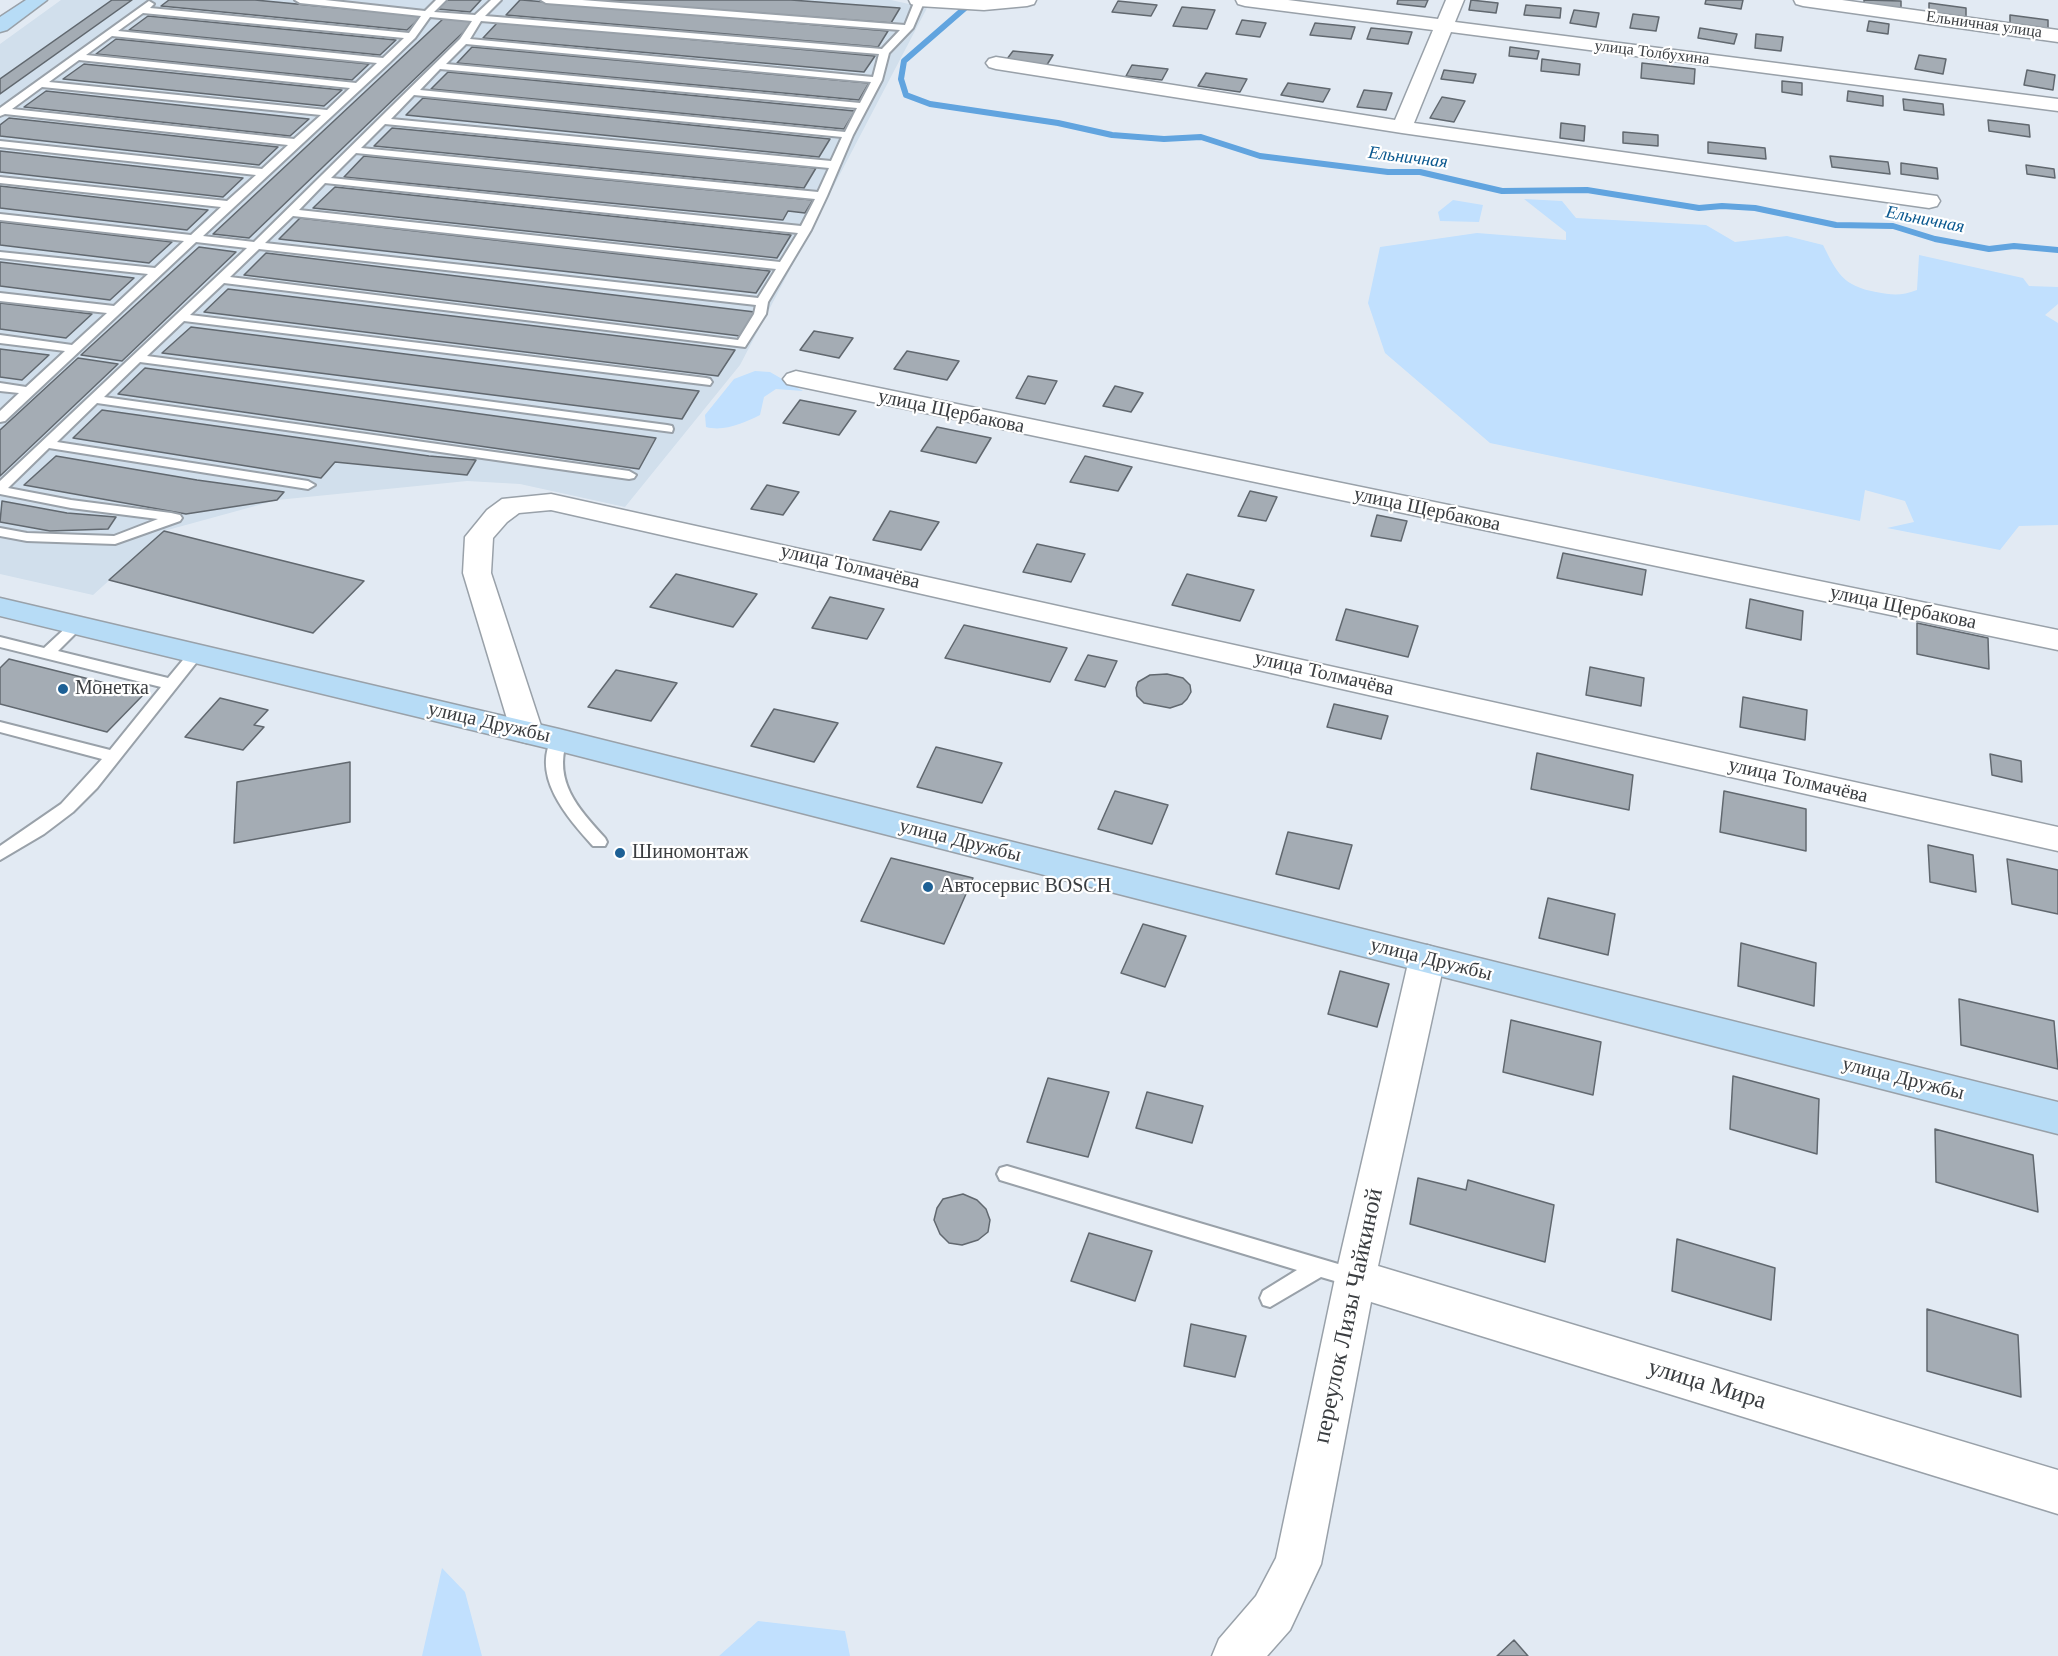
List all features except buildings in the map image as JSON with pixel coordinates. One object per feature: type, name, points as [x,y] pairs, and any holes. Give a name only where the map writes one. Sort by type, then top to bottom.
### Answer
[{"type":"street","points":[[0,26],[38,0]]},
{"type":"street","points":[[919,0],[968,4],[1027,0]]},
{"type":"street","name":"улица Толбухина","points":[[1245,0],[2058,105]]},
{"type":"street","points":[[1402,127],[1455,0]]},
{"type":"street","name":"Ельничная улица","points":[[1803,0],[2058,36]]},
{"type":"street","points":[[996,63],[1402,127],[1929,201]]},
{"type":"street","name":"улица Щербакова","points":[[796,379],[2058,640]]},
{"type":"street","name":"улица Толмачёва","points":[[527,732],[477,573],[479,537],[497,516],[512,505],[551,502],[2058,839]]},
{"type":"street","name":"улица Дружбы","points":[[0,607],[527,732],[2058,1118]]},
{"type":"street","name":"переулок Лизы Чайкиной","points":[[1236,1656],[1273,1612],[1299,1564],[1338,1273],[1426,959]]},
{"type":"street","name":"улица Мира","points":[[1338,1273],[2058,1492]]},
{"type":"lane","points":[[1,112],[112,33],[143,10],[152,0]]},
{"type":"lane","points":[[300,0],[332,1],[427,14],[884,52]]},
{"type":"lane","points":[[384,8],[392,0]]},
{"type":"lane","points":[[0,418],[412,36],[427,14],[441,0]]},
{"type":"lane","points":[[0,489],[257,245],[383,121],[464,41],[478,18],[496,0]]},
{"type":"lane","points":[[546,0],[908,28]]},
{"type":"lane","points":[[221,279],[741,344],[760,314],[762,302],[805,230],[822,196],[848,135],[877,80],[884,52],[908,28],[919,0]]},
{"type":"lane","points":[[143,10],[412,36]]},
{"type":"lane","points":[[112,33],[386,60]]},
{"type":"lane","points":[[464,41],[877,80]]},
{"type":"lane","points":[[78,57],[358,86]]},
{"type":"lane","points":[[438,66],[863,106]]},
{"type":"lane","points":[[41,84],[329,114]]},
{"type":"lane","points":[[412,92],[848,135]]},
{"type":"lane","points":[[1,112],[298,143]]},
{"type":"lane","points":[[383,121],[835,165]]},
{"type":"lane","points":[[0,144],[265,173]]},
{"type":"lane","points":[[353,150],[822,196]]},
{"type":"lane","points":[[0,180],[230,205]]},
{"type":"lane","points":[[323,180],[805,230]]},
{"type":"lane","points":[[290,212],[783,266]]},
{"type":"lane","points":[[0,217],[762,302]]},
{"type":"lane","points":[[0,255],[158,272]]},
{"type":"lane","points":[[0,297],[116,310]]},
{"type":"lane","points":[[181,317],[706,382]]},
{"type":"lane","points":[[0,339],[75,349]]},
{"type":"lane","points":[[137,358],[667,429]]},
{"type":"lane","points":[[0,387],[29,391]]},
{"type":"lane","points":[[94,399],[629,475]]},
{"type":"lane","points":[[46,444],[308,485]]},
{"type":"lane","points":[[0,489],[71,504],[175,518],[115,540],[27,537],[0,532]]},
{"type":"lane","points":[[46,654],[77,625]]},
{"type":"lane","points":[[0,642],[171,684]]},
{"type":"lane","points":[[0,854],[67,808],[91,784],[196,653]]},
{"type":"lane","points":[[0,727],[113,756]]},
{"type":"lane","points":[[559,740],[554,750],[553,770],[570,809],[599,842]]},
{"type":"lane","points":[[1007,1174],[1338,1273]]},
{"type":"lane","points":[[1270,1298],[1338,1273]]},
{"type":"shaded area","points":[[61,0],[891,0],[927,8],[740,365],[625,507],[520,484],[467,481],[277,500],[164,531],[93,595],[0,574],[0,44]]},
{"type":"shaded area","points":[[1524,199],[1562,201],[1576,218],[1706,225],[1735,242],[1787,236],[1823,245],[1837,271],[1848,282],[1882,293],[1901,294],[1917,290],[1919,255],[2023,278],[2029,286],[2058,287],[2058,304],[2045,315],[2058,323],[2058,525],[2019,526],[2000,550],[1887,528],[1914,522],[1905,501],[1865,490],[1860,521],[1490,443],[1385,353],[1368,303],[1380,247],[1477,233],[1566,240],[1566,232]]},
{"type":"shaded area","points":[[1453,200],[1483,205],[1479,222],[1440,221],[1438,212]]},
{"type":"shaded area","points":[[755,371],[770,372],[803,391],[776,389],[764,397],[760,415],[727,428],[706,427],[705,415],[734,379]]},
{"type":"shaded area","points":[[442,1568],[465,1592],[482,1656],[422,1656]]},
{"type":"shaded area","points":[[758,1621],[845,1631],[850,1656],[719,1656]]},
{"type":"waterway","name":"Ельничная","points":[[965,8],[904,61],[901,79],[906,95],[930,104],[1058,123],[1112,135],[1164,139],[1201,137],[1260,156],[1388,172],[1420,172],[1502,191],[1587,190],[1699,208],[1722,206],[1755,208],[1836,225],[1893,226],[1935,239],[1989,249],[2014,246],[2058,250]]},
{"type":"place","name":"Монетка","points":[[63,689]]},
{"type":"place","name":"Шиномонтаж","points":[[620,853]]},
{"type":"place","name":"Автосервис BOSCH","points":[[928,887]]}]
